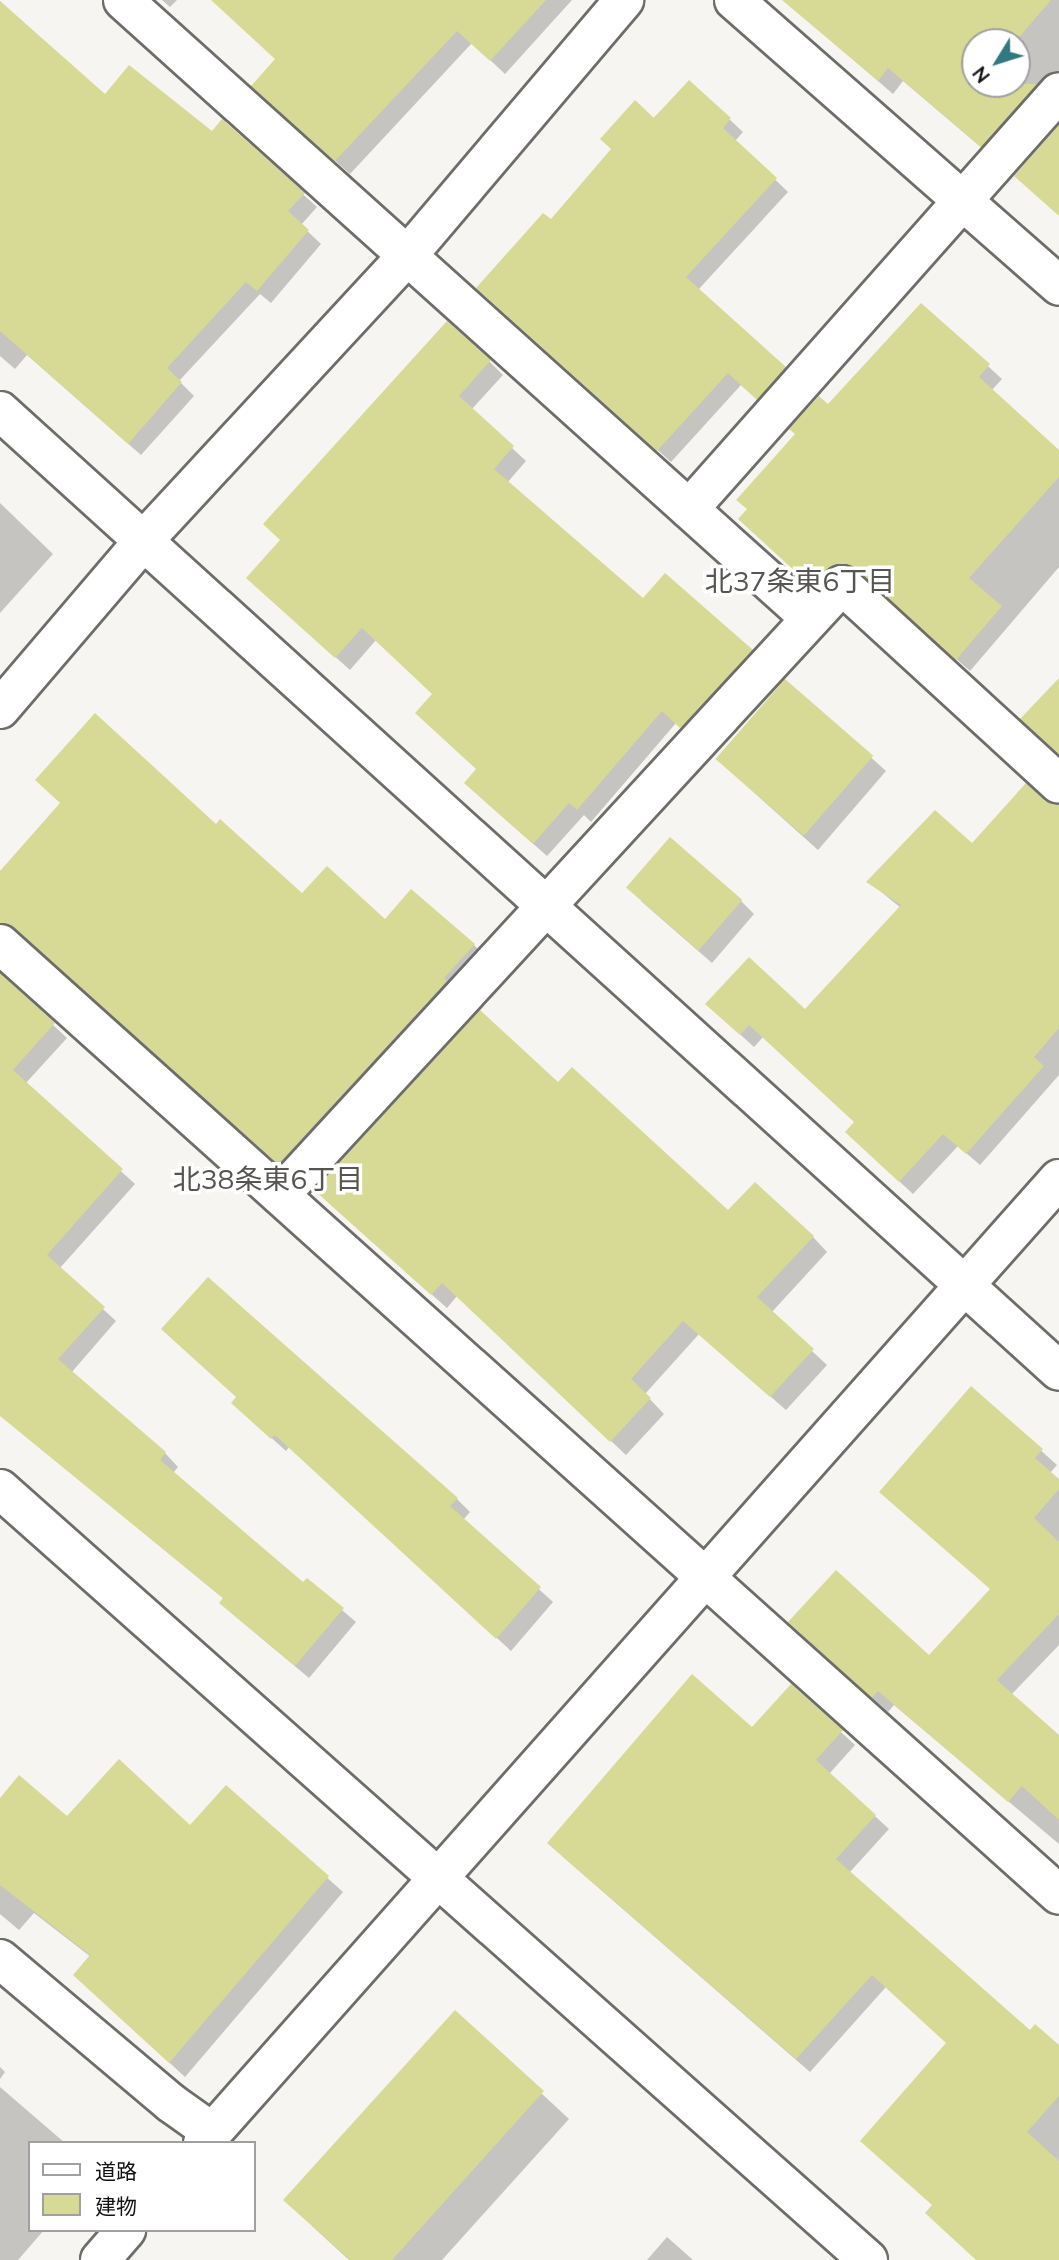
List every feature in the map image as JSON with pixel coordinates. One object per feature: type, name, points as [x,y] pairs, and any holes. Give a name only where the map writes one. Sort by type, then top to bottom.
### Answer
[{"type":"street","points":[[123,0],[810,618]]},
{"type":"street","points":[[0,709],[145,540],[407,256],[624,0]]},
{"type":"street","points":[[734,0],[1059,286]]},
{"type":"street","points":[[689,509],[1059,92]]},
{"type":"street","points":[[0,411],[1059,1371]]},
{"type":"street","points":[[280,1195],[842,585],[1059,784]]},
{"type":"street","points":[[0,944],[702,1579],[1059,1895]]},
{"type":"street","points":[[0,1959],[207,2137],[437,1876],[481,1834],[702,1579],[1059,1179]]},
{"type":"street","points":[[0,1489],[868,2260]]},
{"type":"street","points":[[100,2260],[124,2232]]},
{"type":"building","points":[[211,0],[546,0],[490,61],[457,31],[335,161],[251,86],[275,59]]},
{"type":"building","points":[[782,0],[1051,0],[1027,28],[961,28],[961,98],[1025,98],[981,147],[888,68],[878,81]]},
{"type":"building","points":[[0,1],[105,94],[129,65],[212,131],[222,119],[305,193],[288,211],[309,230],[257,291],[246,282],[167,368],[182,382],[128,444],[0,331]]},
{"type":"building","points":[[689,80],[731,118],[723,128],[777,178],[686,277],[786,367],[757,400],[728,373],[657,451],[476,288],[543,213],[551,219],[611,149],[600,139],[635,100],[654,118]]},
{"type":"building","points":[[1059,125],[1059,216],[1014,176]]},
{"type":"building","points":[[921,303],[990,364],[979,377],[1059,450],[1059,477],[969,578],[1002,606],[956,660],[847,564],[835,564],[811,586],[738,519],[747,509],[736,500],[795,434],[789,429],[819,396],[828,404]]},
{"type":"building","points":[[447,321],[491,360],[459,396],[514,446],[494,469],[643,598],[665,573],[753,650],[680,728],[662,711],[577,810],[569,803],[533,844],[464,783],[476,769],[415,713],[432,694],[362,628],[335,658],[246,578],[280,540],[263,524]]},
{"type":"building","points":[[1059,678],[1059,754],[1020,719]]},
{"type":"building","points":[[785,679],[873,756],[804,836],[715,759]]},
{"type":"building","points":[[95,713],[216,824],[220,819],[302,893],[327,866],[385,919],[411,889],[475,944],[444,978],[447,981],[282,1160],[276,1162],[15,928],[0,923],[0,871],[60,803],[35,780]]},
{"type":"building","points":[[1026,783],[1045,801],[1059,805],[1059,1028],[1034,1057],[1044,1066],[966,1154],[943,1134],[899,1182],[845,1132],[854,1122],[749,1025],[740,1035],[705,1004],[749,957],[805,1009],[901,905],[866,882],[935,810],[972,843]]},
{"type":"building","points":[[670,837],[742,900],[698,951],[626,888]]},
{"type":"building","points":[[0,973],[55,1023],[13,1070],[123,1169],[47,1255],[105,1307],[58,1359],[166,1452],[160,1460],[303,1582],[307,1578],[344,1608],[295,1666],[219,1603],[223,1598],[0,1416]]},
{"type":"building","points":[[480,1010],[558,1082],[572,1067],[728,1210],[755,1182],[814,1236],[757,1297],[814,1349],[770,1397],[683,1321],[631,1379],[651,1398],[610,1442],[442,1283],[431,1295],[314,1190]]},
{"type":"building","points":[[208,1277],[458,1498],[450,1506],[541,1587],[496,1639],[275,1435],[271,1439],[231,1403],[236,1397],[161,1329]]},
{"type":"building","points":[[971,1386],[1043,1449],[1035,1458],[1059,1479],[1059,1489],[1034,1518],[1059,1542],[1059,1614],[997,1680],[1059,1735],[1059,1820],[1022,1786],[1008,1802],[878,1691],[872,1698],[788,1622],[836,1570],[929,1655],[990,1589],[879,1492]]},
{"type":"building","points":[[692,1674],[752,1727],[791,1684],[843,1730],[816,1760],[876,1815],[836,1859],[1030,2030],[1035,2024],[1059,2045],[1059,2096],[1027,2132],[1059,2161],[1059,2260],[976,2260],[925,2213],[932,2205],[860,2141],[946,2043],[872,1975],[796,2059],[547,1843]]},
{"type":"building","points":[[119,1759],[190,1825],[226,1785],[329,1876],[169,2063],[73,1975],[90,1955],[0,1885],[0,1798],[19,1775],[67,1816]]},
{"type":"building","points":[[455,2010],[544,2091],[392,2260],[350,2260],[283,2200]]},
{"type":"district","name":"北37条東6丁目","points":[[800,581]]},
{"type":"district","name":"北38条東6丁目","points":[[268,1179]]}]
